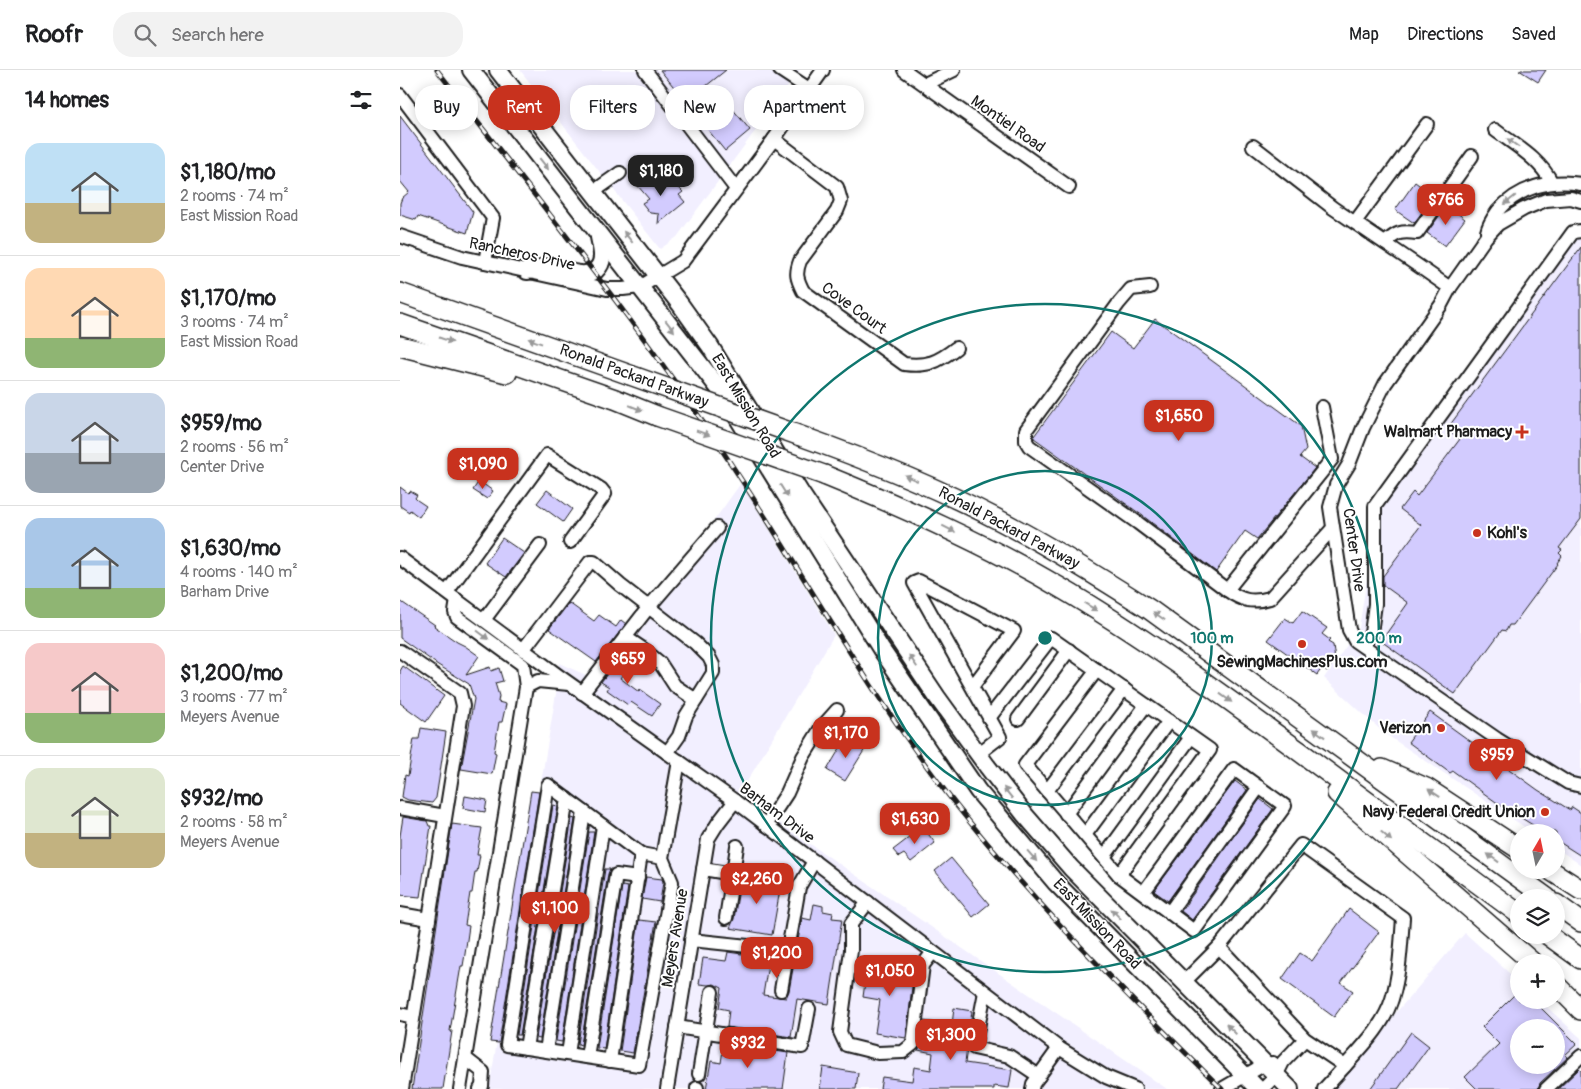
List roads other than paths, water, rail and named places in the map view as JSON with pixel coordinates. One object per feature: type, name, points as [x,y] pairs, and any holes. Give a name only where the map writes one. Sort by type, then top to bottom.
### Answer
[{"type":"highway","name":"Ronald Packard Parkway","points":[[400,293],[855,455],[951,496],[994,517],[1065,556],[1149,609],[1535,889]]},
{"type":"highway","name":"Ronald Packard Parkway","points":[[400,324],[824,475],[886,500],[975,541],[1102,614],[1193,674],[1510,907]]},
{"type":"highway","points":[[400,346],[615,400]]},
{"type":"highway","points":[[1287,742],[1338,795],[1523,954]]},
{"type":"highway","points":[[1349,755],[1426,788],[1510,843]]},
{"type":"highway","points":[[1564,879],[1581,890]]},
{"type":"highway","points":[[1565,910],[1581,922]]},
{"type":"highway","points":[[1560,944],[1581,959]]},
{"type":"highway","points":[[1565,994],[1581,1010]]},
{"type":"main road","name":"East Mission Road","points":[[471,70],[720,391],[881,649],[978,791],[1056,883],[1258,1089]]},
{"type":"main road","name":"East Mission Road","points":[[498,70],[710,346],[800,492],[937,697],[1025,815],[1072,868],[1184,982],[1275,1067],[1290,1089]]},
{"type":"main road","points":[[527,271],[548,267],[579,274],[590,274],[598,268],[602,261],[599,234]]},
{"type":"main road","points":[[948,748],[969,756],[978,754]]},
{"type":"street","points":[[645,70],[736,190]]},
{"type":"street","points":[[780,70],[803,85]]},
{"type":"street","points":[[812,85],[823,70]]},
{"type":"street","name":"Montiel Road","points":[[904,70],[1069,188]]},
{"type":"street","points":[[925,84],[954,70]]},
{"type":"street","points":[[400,94],[493,218],[485,262]]},
{"type":"street","points":[[1355,222],[1427,124]]},
{"type":"street","points":[[640,287],[682,261],[780,130]]},
{"type":"street","points":[[1495,130],[1535,159],[1552,183]]},
{"type":"street","name":"Cove Court","points":[[774,139],[837,187],[841,201],[837,211],[800,261],[797,269],[797,280],[803,291],[904,364],[919,366],[930,364],[944,358],[956,348]]},
{"type":"street","points":[[1253,146],[1334,208],[1450,288]]},
{"type":"street","points":[[1385,243],[1395,234],[1404,231],[1417,233],[1472,156]]},
{"type":"street","points":[[593,192],[620,173]]},
{"type":"street","name":"Center Drive","points":[[1486,237],[1489,222],[1515,195],[1552,183],[1570,182],[1581,184]]},
{"type":"street","name":"Center Drive","points":[[1581,201],[1571,198],[1546,200],[1524,208],[1498,224],[1486,237],[1385,384],[1363,428],[1349,464],[1336,485],[1330,507],[1349,630],[1355,640],[1497,739],[1568,783],[1581,786]]},
{"type":"street","points":[[1363,646],[1370,633],[1375,604],[1375,506],[1573,232],[1581,231]]},
{"type":"street","name":"Rancheros Drive","points":[[400,236],[462,257],[607,289],[640,287]]},
{"type":"street","points":[[1150,287],[1131,289],[1119,303],[1026,430],[1026,441],[1029,446],[1138,523],[1237,597],[1255,602],[1270,598],[1333,528]]},
{"type":"street","points":[[1227,590],[1332,459],[1322,407]]},
{"type":"street","points":[[460,1089],[526,687],[523,665],[457,617],[452,596],[547,454],[601,489],[605,494],[570,542]]},
{"type":"street","points":[[582,693],[648,608],[717,528]]},
{"type":"street","points":[[484,620],[540,545]]},
{"type":"street","name":"Barham Drive","points":[[400,558],[582,693],[735,801],[1059,1048],[1106,1077],[1136,1089]]},
{"type":"street","points":[[523,650],[590,562],[594,562],[620,586],[695,643],[709,656],[713,665],[713,673],[686,716],[679,736],[667,753]]},
{"type":"street","points":[[972,687],[1014,631],[918,580],[914,583],[989,718],[1000,737],[978,754]]},
{"type":"street","points":[[625,637],[644,648],[660,663],[675,686],[696,700]]},
{"type":"street","points":[[989,718],[1051,638],[1210,750],[1119,875]]},
{"type":"street","points":[[400,650],[460,693],[463,706],[402,1089]]},
{"type":"street","points":[[1018,719],[1069,650]]},
{"type":"street","points":[[1097,670],[1024,765],[1119,875],[1194,932],[1285,806],[1234,769],[1143,893]]},
{"type":"street","points":[[526,687],[538,681],[570,684]]},
{"type":"street","points":[[1047,791],[1124,689]]},
{"type":"street","points":[[1066,814],[1146,705]]},
{"type":"street","points":[[766,825],[787,793],[803,757],[822,728],[837,710]]},
{"type":"street","points":[[1085,835],[1169,721]]},
{"type":"street","points":[[1104,857],[1191,737]]},
{"type":"street","points":[[662,858],[641,854],[548,785],[508,1045],[640,1065],[672,882],[662,858],[679,761]]},
{"type":"street","points":[[1169,913],[1258,787]]},
{"type":"street","points":[[526,1048],[567,799]]},
{"type":"street","name":"Meyers Avenue","points":[[667,1089],[708,839],[735,801]]},
{"type":"street","points":[[400,808],[445,816]]},
{"type":"street","points":[[546,1051],[584,812]]},
{"type":"street","points":[[568,1054],[603,826]]},
{"type":"street","points":[[1184,982],[1219,947],[1301,845],[1404,918],[1392,1000],[1381,1022],[1324,1089]]},
{"type":"street","points":[[726,918],[737,846]]},
{"type":"street","points":[[610,1061],[641,854]]},
{"type":"street","points":[[782,990],[799,887],[814,861]]},
{"type":"street","points":[[703,869],[733,874]]},
{"type":"street","points":[[587,1057],[616,875],[638,878]]},
{"type":"street","points":[[868,902],[851,924],[851,950],[840,1032],[846,1045],[878,1053],[903,1052],[912,1044],[923,965],[933,952]]},
{"type":"street","points":[[400,914],[429,919]]},
{"type":"street","points":[[691,940],[748,946]]},
{"type":"street","points":[[1219,947],[1305,1038],[1345,1066]]},
{"type":"street","points":[[699,1074],[712,992]]},
{"type":"street","points":[[985,992],[974,1048],[1009,1056],[1039,1076]]},
{"type":"street","points":[[677,1027],[802,1047],[809,1009]]},
{"type":"street","points":[[400,1014],[413,1017]]},
{"type":"street","points":[[1263,1089],[1275,1067],[1305,1038]]},
{"type":"street","points":[[1032,1089],[1059,1048]]},
{"type":"street","points":[[1546,1089],[1581,1056]]},
{"type":"street","points":[[465,1058],[483,1072],[480,1089]]},
{"type":"street","points":[[1222,1089],[1245,1076],[1275,1067]]},
{"type":"railway","points":[[437,70],[552,217],[664,367],[735,470],[869,683],[956,805],[1052,916],[1222,1089]]},
{"type":"place","name":"Walmart Pharmacy","points":[[1522,432]]},
{"type":"place","name":"Kohl's","points":[[1477,533]]},
{"type":"place","name":"SewingMachinesPlus.com","points":[[1302,644]]},
{"type":"place","name":"Verizon","points":[[1441,728]]},
{"type":"place","name":"Navy Federal Credit Union","points":[[1545,812]]}]
